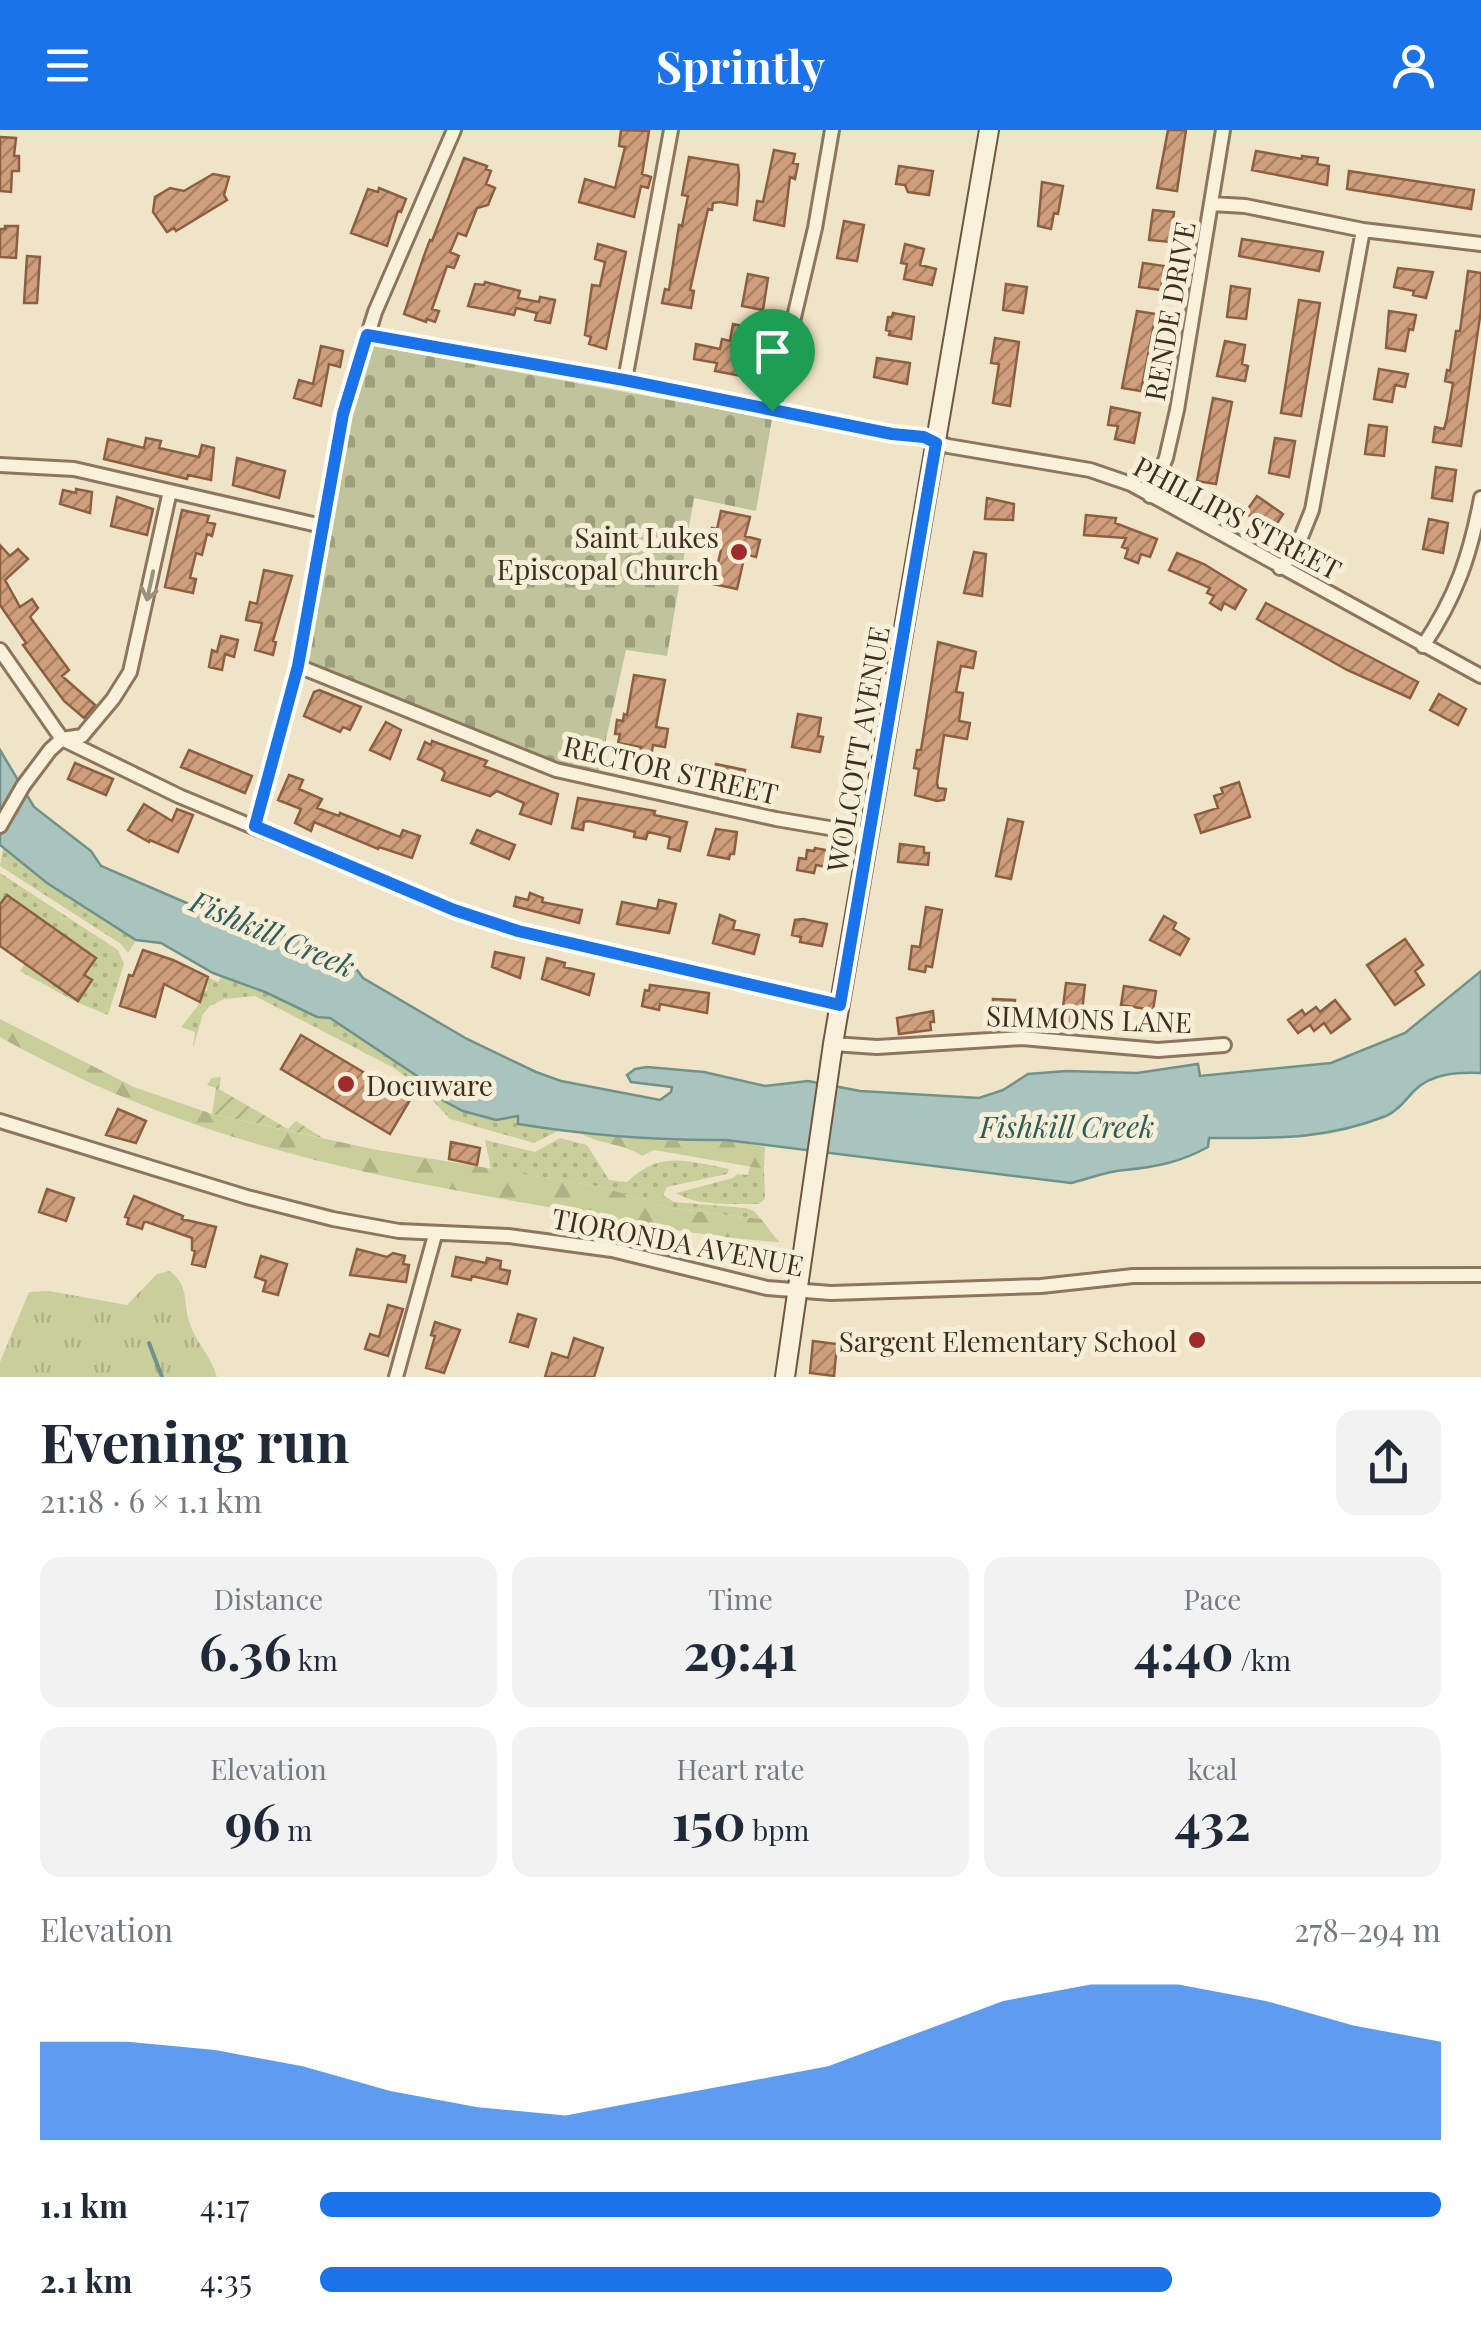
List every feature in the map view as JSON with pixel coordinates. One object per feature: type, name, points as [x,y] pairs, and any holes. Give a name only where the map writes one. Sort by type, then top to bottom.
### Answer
[{"type":"main road","name":"WOLCOTT AVENUE","points":[[785,1377],[832,1049],[988,130]]},
{"type":"street","points":[[255,826],[298,666],[343,414],[367,335],[454,130]]},
{"type":"street","points":[[624,380],[671,130]]},
{"type":"street","points":[[772,411],[815,228],[832,130]]},
{"type":"street","name":"RENDE DRIVE","points":[[1150,496],[1166,458],[1177,410],[1223,130]]},
{"type":"street","points":[[1212,204],[1244,206],[1363,230],[1481,244]]},
{"type":"street","points":[[1280,568],[1294,552],[1312,510],[1363,230]]},
{"type":"street","name":"PHILLIPS STREET","points":[[367,335],[1090,470],[1131,484],[1481,676]]},
{"type":"street","points":[[0,465],[74,469],[322,526]]},
{"type":"street","points":[[0,826],[23,786],[62,739],[82,736],[130,672],[170,491]]},
{"type":"street","points":[[1423,646],[1448,608],[1460,580],[1481,498]]},
{"type":"street","points":[[0,650],[62,739],[179,796],[454,910],[518,931],[840,1005]]},
{"type":"street","name":"RECTOR STREET","points":[[298,666],[556,770],[776,819],[870,835]]},
{"type":"street","name":"SIMMONS LANE","points":[[832,1049],[1022,1038],[1158,1050],[1224,1045]]},
{"type":"street","name":"TIORONDA AVENUE","points":[[0,1121],[332,1219],[434,1234],[508,1236],[612,1250],[767,1288],[797,1282],[1042,1286],[1133,1276],[1481,1275]]},
{"type":"street","points":[[396,1377],[434,1234]]},
{"type":"green space","points":[[369,345],[772,419],[756,511],[694,498],[667,656],[626,650],[598,775],[545,760],[298,666],[343,415]]},
{"type":"green space","points":[[3,848],[47,883],[136,940],[128,953],[121,944],[0,866]]},
{"type":"green space","points":[[0,873],[118,950],[124,964],[108,1015],[20,971],[25,963],[91,980],[84,975],[96,958],[7,895],[0,904]]},
{"type":"green space","points":[[222,976],[317,1017],[330,1018],[429,1084],[444,1101],[496,1120],[518,1116],[519,1124],[558,1131],[534,1143],[450,1119],[418,1085],[392,1067],[255,996],[224,999],[210,1006],[203,1014],[193,1048],[195,1032],[181,1027],[207,991],[208,977],[218,982]]},
{"type":"green space","points":[[0,1019],[134,1087],[212,1114],[372,1149],[602,1187],[670,1208],[761,1219],[779,1242],[694,1233],[480,1195],[270,1148],[135,1102],[68,1072],[0,1037]]},
{"type":"green space","points":[[221,1077],[219,1089],[288,1129],[296,1121],[323,1138],[212,1114],[216,1088],[207,1085],[212,1078]]},
{"type":"green space","points":[[582,1134],[670,1141],[726,1140],[765,1147],[764,1169],[654,1150],[642,1156]]},
{"type":"green space","points":[[560,1138],[587,1145],[609,1180],[627,1182],[651,1165],[675,1160],[729,1169],[727,1174],[667,1187],[663,1195],[674,1202],[746,1208],[761,1219],[670,1208],[602,1187],[491,1169],[485,1140],[535,1152]]},
{"type":"green space","points":[[750,1166],[764,1169],[765,1199],[759,1204],[704,1202],[676,1193],[737,1174],[748,1175]]},
{"type":"green space","points":[[170,1271],[183,1288],[192,1329],[217,1377],[0,1377],[0,1362],[29,1292],[49,1291],[127,1305],[157,1274]]},
{"type":"water","name":"Fishkill Creek","points":[[0,750],[34,807],[91,851],[101,866],[233,923],[288,936],[348,958],[363,978],[467,1039],[561,1081],[660,1100],[672,1087],[631,1082],[627,1075],[647,1067],[704,1072],[765,1086],[808,1081],[860,1091],[979,1098],[1003,1090],[1028,1074],[1137,1073],[1198,1064],[1200,1076],[1331,1063],[1405,1033],[1481,971],[1481,1073],[1455,1073],[1429,1080],[1390,1114],[1342,1130],[1299,1136],[1209,1138],[1208,1147],[1178,1160],[1071,1183],[726,1140],[570,1131],[518,1124],[518,1116],[496,1120],[444,1101],[429,1084],[330,1018],[317,1017],[213,973],[161,943],[136,940],[47,883],[0,845]]},
{"type":"building","points":[[621,130],[649,131],[642,174],[651,177],[648,188],[641,186],[634,217],[579,202],[585,179],[615,188],[625,147],[619,146]]},
{"type":"building","points":[[1168,130],[1186,130],[1177,191],[1157,188]]},
{"type":"building","points":[[0,137],[16,138],[14,156],[19,156],[19,171],[12,171],[11,192],[0,191]]},
{"type":"building","points":[[774,150],[795,154],[793,163],[798,164],[795,179],[790,177],[784,226],[754,220],[757,201],[763,202]]},
{"type":"building","points":[[1256,151],[1318,158],[1317,164],[1329,166],[1327,185],[1252,170]]},
{"type":"building","points":[[689,157],[738,165],[739,175],[737,205],[720,202],[708,209],[690,290],[694,291],[691,308],[662,303],[665,289],[669,290],[679,225],[682,226],[688,196],[682,195]]},
{"type":"building","points":[[464,158],[487,166],[491,171],[486,184],[495,188],[488,205],[477,208],[466,236],[458,233],[450,252],[459,256],[454,268],[447,266],[432,309],[439,311],[435,322],[426,322],[404,314]]},
{"type":"building","points":[[899,166],[933,171],[929,195],[908,192],[905,185],[896,184]]},
{"type":"building","points":[[1349,171],[1474,190],[1471,209],[1347,189]]},
{"type":"building","points":[[213,174],[229,177],[224,195],[227,200],[176,231],[174,228],[167,232],[153,212],[155,197],[170,188],[184,191]]},
{"type":"building","points":[[1042,182],[1063,186],[1051,229],[1038,226]]},
{"type":"building","points":[[379,188],[406,199],[387,246],[351,233],[368,189],[378,192]]},
{"type":"building","points":[[1153,210],[1174,212],[1170,242],[1149,240]]},
{"type":"building","points":[[844,221],[864,225],[857,261],[837,258]]},
{"type":"building","points":[[18,226],[16,258],[0,257],[0,229]]},
{"type":"building","points":[[1242,239],[1323,252],[1319,271],[1239,256]]},
{"type":"building","points":[[598,244],[626,252],[606,349],[589,344],[591,337],[585,335],[592,285],[600,286],[605,262],[595,259]]},
{"type":"building","points":[[905,244],[924,249],[920,265],[936,269],[932,285],[904,279],[907,264],[901,263]]},
{"type":"building","points":[[27,256],[40,257],[37,303],[24,303]]},
{"type":"building","points":[[1143,263],[1164,266],[1161,290],[1139,287]]},
{"type":"building","points":[[1398,268],[1433,272],[1426,298],[1394,287]]},
{"type":"building","points":[[1468,271],[1481,273],[1481,310],[1461,446],[1433,442],[1435,427],[1444,429],[1447,418],[1453,383],[1445,381],[1456,331],[1460,331]]},
{"type":"building","points":[[748,274],[768,278],[763,310],[742,306]]},
{"type":"building","points":[[485,282],[520,291],[518,298],[555,300],[550,323],[535,320],[537,313],[516,308],[514,315],[468,306],[475,284]]},
{"type":"building","points":[[1006,284],[1027,287],[1023,313],[1003,310]]},
{"type":"building","points":[[1231,286],[1250,289],[1246,319],[1227,317]]},
{"type":"building","points":[[1299,300],[1320,303],[1301,416],[1281,413]]},
{"type":"building","points":[[1137,311],[1156,314],[1141,391],[1122,388]]},
{"type":"building","points":[[1389,311],[1416,315],[1405,351],[1386,348]]},
{"type":"building","points":[[893,313],[914,317],[911,339],[889,335],[888,317]]},
{"type":"building","points":[[733,324],[747,327],[745,339],[766,343],[769,348],[763,380],[715,371],[717,363],[694,359],[696,344],[720,349],[722,339],[730,341]]},
{"type":"building","points":[[995,338],[1019,342],[1010,406],[993,403],[999,364],[991,363]]},
{"type":"building","points":[[1225,341],[1245,345],[1245,381],[1217,376]]},
{"type":"building","points":[[321,346],[343,351],[340,367],[329,364],[321,406],[294,398],[299,380],[313,384]]},
{"type":"building","points":[[877,358],[910,363],[907,384],[874,377]]},
{"type":"building","points":[[1379,369],[1408,374],[1405,387],[1395,385],[1392,402],[1374,399]]},
{"type":"building","points":[[1213,398],[1232,402],[1216,484],[1197,481]]},
{"type":"building","points":[[1111,407],[1140,413],[1134,443],[1115,439],[1118,426],[1108,425]]},
{"type":"building","points":[[1369,425],[1387,427],[1384,456],[1365,454]]},
{"type":"building","points":[[146,438],[161,441],[159,448],[199,457],[202,445],[214,448],[211,480],[188,475],[187,479],[104,459],[108,439],[144,448]]},
{"type":"building","points":[[1275,438],[1295,441],[1289,477],[1269,473]]},
{"type":"building","points":[[237,458],[285,471],[279,498],[233,485]]},
{"type":"building","points":[[1436,467],[1456,470],[1452,501],[1432,498]]},
{"type":"building","points":[[76,489],[92,492],[90,513],[60,504],[63,490],[76,493]]},
{"type":"building","points":[[1257,496],[1283,514],[1272,531],[1245,513]]},
{"type":"building","points":[[117,497],[153,509],[147,535],[111,526]]},
{"type":"building","points":[[987,498],[1014,504],[1013,520],[985,519]]},
{"type":"building","points":[[182,510],[209,516],[207,522],[215,524],[212,536],[207,534],[202,555],[196,553],[190,578],[196,579],[193,593],[165,587]]},
{"type":"building","name":"Saint Lukes Episcopal Church","points":[[721,511],[750,517],[745,536],[760,540],[756,557],[745,554],[737,589],[713,584],[721,550],[708,547]]},
{"type":"building","points":[[1086,515],[1116,518],[1115,523],[1157,539],[1150,557],[1141,554],[1138,563],[1125,558],[1128,549],[1122,547],[1126,538],[1084,535]]},
{"type":"building","points":[[1429,519],[1448,523],[1443,553],[1423,549]]},
{"type":"building","points":[[0,545],[10,556],[18,549],[28,559],[5,580],[20,607],[32,599],[38,608],[30,617],[69,670],[62,676],[95,705],[84,718],[64,701],[23,645],[26,643],[0,605]]},
{"type":"building","points":[[974,552],[986,554],[982,596],[964,593]]},
{"type":"building","points":[[1177,553],[1204,564],[1246,590],[1235,609],[1224,603],[1221,610],[1210,603],[1214,596],[1207,593],[1210,588],[1169,570]]},
{"type":"building","points":[[264,570],[292,576],[273,641],[273,655],[255,650],[262,623],[246,620],[250,602],[257,604]]},
{"type":"building","points":[[1266,603],[1418,682],[1410,698],[1347,670],[1257,619]]},
{"type":"building","points":[[221,636],[238,640],[234,657],[225,654],[222,670],[209,667],[212,650],[217,652]]},
{"type":"building","points":[[938,642],[976,652],[973,668],[961,666],[956,692],[963,693],[959,721],[970,723],[967,739],[944,735],[937,782],[938,788],[946,789],[944,800],[937,801],[915,795],[919,769],[914,768],[917,750],[921,750]]},
{"type":"building","points":[[634,675],[665,680],[656,727],[668,729],[665,747],[653,745],[651,756],[639,754],[641,747],[618,743],[620,734],[615,734],[617,720],[623,721],[624,714],[627,715]]},
{"type":"building","points":[[319,690],[361,707],[350,730],[343,727],[340,732],[304,716],[314,692]]},
{"type":"building","points":[[1439,694],[1466,709],[1458,725],[1430,710]]},
{"type":"building","points":[[798,714],[821,718],[820,752],[792,747]]},
{"type":"building","points":[[386,722],[401,730],[390,759],[370,750]]},
{"type":"building","points":[[432,741],[558,794],[551,824],[520,814],[524,803],[497,791],[490,796],[442,780],[442,769],[418,759],[425,742],[431,745]]},
{"type":"building","points":[[189,750],[252,776],[245,793],[181,767]]},
{"type":"building","points":[[75,763],[113,779],[106,795],[68,779]]},
{"type":"building","points":[[716,764],[745,770],[741,789],[712,783]]},
{"type":"building","points":[[289,775],[303,780],[299,789],[322,799],[317,808],[400,837],[403,830],[420,836],[412,858],[378,849],[314,822],[311,831],[295,823],[301,809],[278,800]]},
{"type":"building","points":[[1239,782],[1250,817],[1201,833],[1195,815],[1218,808],[1214,796],[1223,793],[1221,788]]},
{"type":"building","points":[[578,798],[655,811],[654,815],[687,822],[680,851],[668,848],[670,837],[648,832],[646,839],[634,837],[635,832],[589,821],[584,822],[583,830],[572,828]]},
{"type":"building","points":[[144,804],[172,821],[177,809],[193,815],[178,852],[128,830]]},
{"type":"building","points":[[1008,819],[1023,822],[1011,879],[996,876]]},
{"type":"building","points":[[716,829],[737,832],[734,854],[729,859],[708,855]]},
{"type":"building","points":[[477,830],[515,845],[509,859],[471,843]]},
{"type":"building","points":[[900,844],[924,847],[924,853],[929,853],[928,865],[898,862]]},
{"type":"building","points":[[807,850],[831,851],[830,856],[838,857],[836,869],[816,865],[814,873],[797,870],[799,858],[806,859]]},
{"type":"building","points":[[530,893],[543,898],[542,902],[582,910],[579,923],[514,906],[516,897],[528,900]]},
{"type":"building","points":[[7,895],[96,958],[84,975],[92,980],[78,1001],[0,946],[0,904]]},
{"type":"building","points":[[659,900],[676,904],[669,933],[617,924],[622,902],[657,909]]},
{"type":"building","points":[[926,907],[942,910],[932,967],[926,966],[925,972],[909,969],[912,946],[920,947]]},
{"type":"building","points":[[720,915],[735,921],[733,929],[759,935],[754,954],[713,943]]},
{"type":"building","points":[[1164,916],[1176,923],[1173,929],[1189,939],[1180,955],[1150,940]]},
{"type":"building","points":[[795,920],[827,924],[822,946],[800,942],[801,937],[792,935]]},
{"type":"building","points":[[1405,939],[1423,965],[1415,971],[1424,985],[1395,1005],[1367,965]]},
{"type":"building","points":[[143,950],[208,977],[200,1002],[164,984],[155,1017],[120,1006],[129,975],[133,976]]},
{"type":"building","points":[[495,952],[524,958],[520,978],[492,967]]},
{"type":"building","points":[[547,958],[565,963],[564,967],[594,974],[589,995],[542,979]]},
{"type":"building","points":[[1066,983],[1085,985],[1081,1020],[1076,1019],[1075,1028],[1056,1026],[1057,1014],[1062,1015]]},
{"type":"building","points":[[650,985],[709,993],[707,1013],[660,1004],[659,1010],[642,1006]]},
{"type":"building","points":[[1124,986],[1156,991],[1153,1010],[1121,1005]]},
{"type":"building","points":[[993,999],[1015,1000],[1014,1027],[992,1026]]},
{"type":"building","points":[[1335,1000],[1350,1019],[1331,1033],[1324,1023],[1314,1031],[1310,1025],[1298,1033],[1288,1020],[1302,1010],[1305,1015],[1316,1007],[1320,1012]]},
{"type":"building","points":[[933,1011],[931,1030],[899,1034],[897,1018]]},
{"type":"building","name":"Docuware","points":[[301,1035],[410,1100],[390,1134],[281,1069]]},
{"type":"building","points":[[118,1109],[146,1121],[136,1143],[106,1135]]},
{"type":"building","points":[[451,1142],[480,1148],[477,1165],[449,1159]]},
{"type":"building","points":[[47,1189],[74,1198],[66,1221],[39,1212]]},
{"type":"building","points":[[134,1196],[183,1216],[182,1219],[216,1227],[205,1267],[192,1264],[192,1238],[147,1222],[142,1229],[127,1224],[129,1218],[125,1217]]},
{"type":"building","points":[[357,1249],[387,1257],[393,1253],[405,1256],[403,1264],[409,1265],[406,1282],[350,1275]]},
{"type":"building","points":[[261,1256],[287,1264],[278,1295],[263,1291],[266,1281],[255,1277]]},
{"type":"building","points":[[456,1257],[486,1263],[487,1258],[501,1261],[500,1269],[510,1271],[507,1284],[452,1276]]},
{"type":"building","points":[[388,1305],[403,1309],[388,1356],[365,1349],[370,1334],[379,1337]]},
{"type":"building","points":[[518,1314],[536,1319],[528,1347],[510,1342]]},
{"type":"building","points":[[435,1322],[460,1330],[444,1373],[426,1368]]},
{"type":"building","points":[[574,1338],[603,1348],[594,1377],[545,1377],[552,1353],[568,1358]]},
{"type":"building","points":[[813,1341],[837,1344],[834,1376],[810,1373]]},
{"type":"waterway","points":[[149,1343],[162,1377]]},
{"type":"place","name":"Saint Lukes Episcopal Church","points":[[739,552]]},
{"type":"place","name":"Docuware","points":[[346,1084]]},
{"type":"place","name":"Sargent Elementary School","points":[[1197,1340]]},
{"type":"route","points":[[367,335],[624,380],[772,411],[924,437],[936,443],[840,1005],[518,931],[454,910],[255,826],[298,666],[343,414],[367,335]]}]
